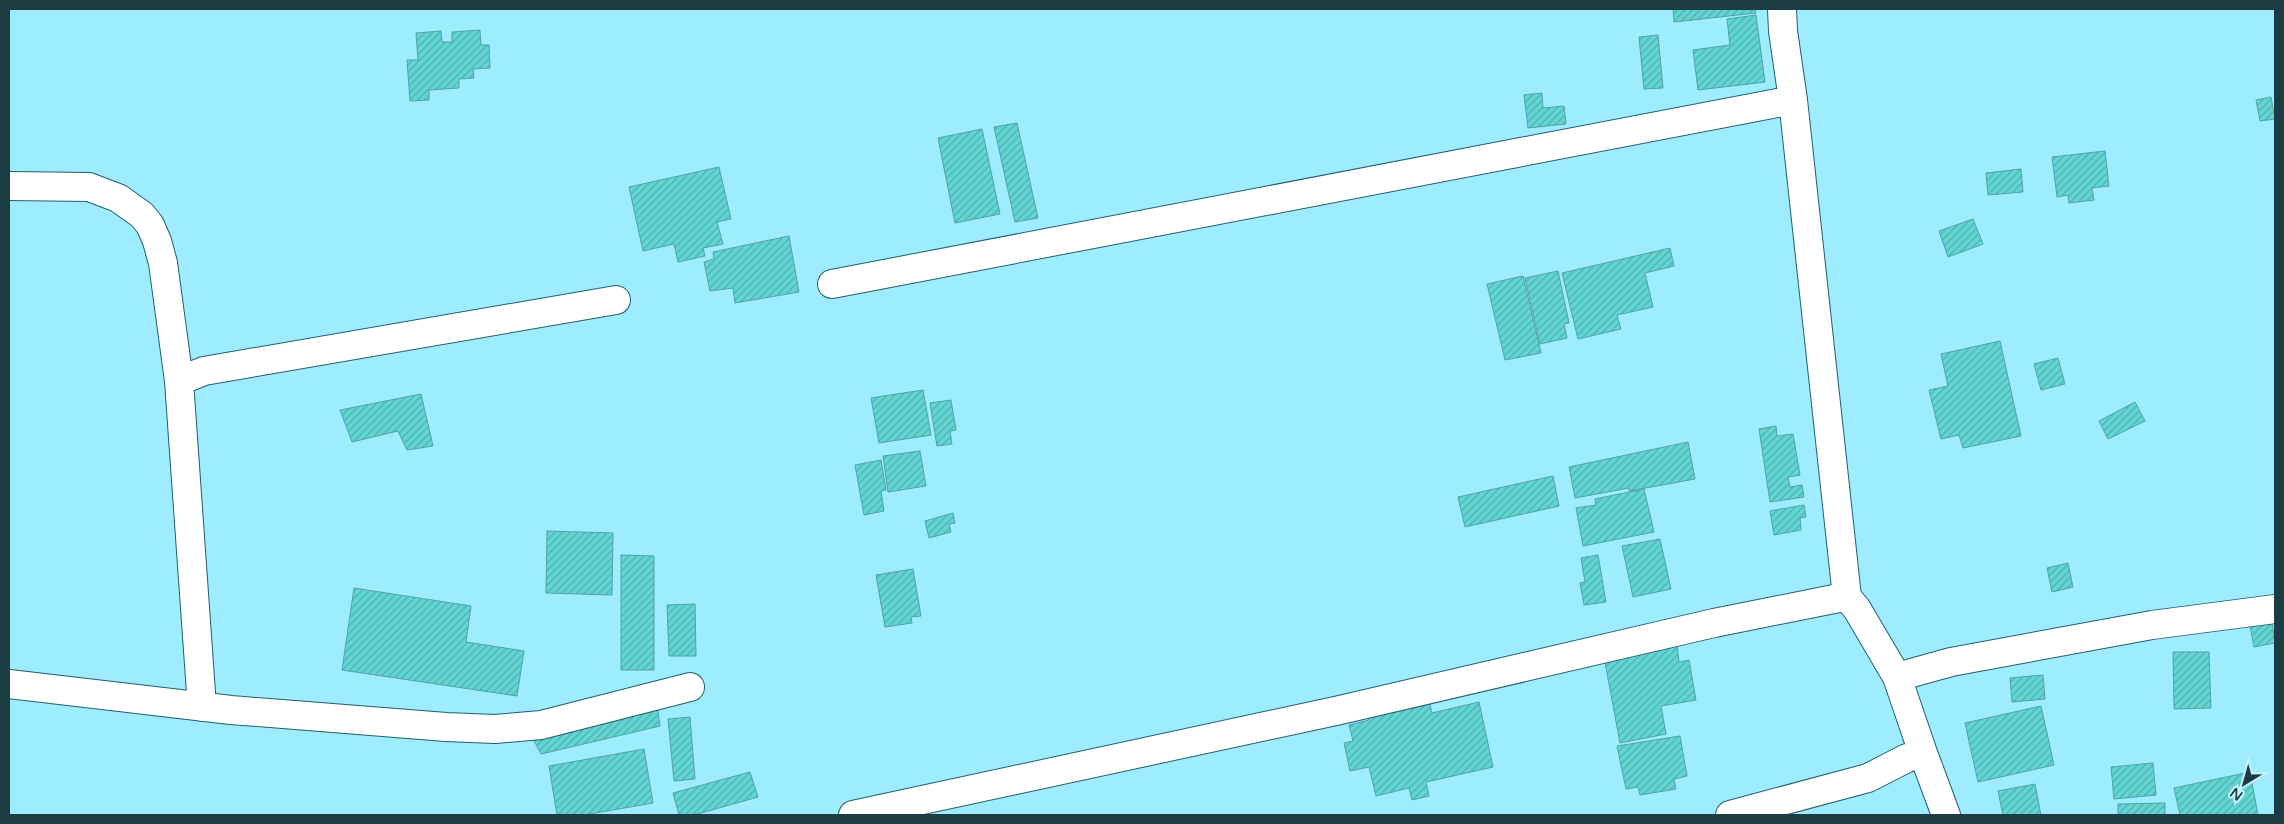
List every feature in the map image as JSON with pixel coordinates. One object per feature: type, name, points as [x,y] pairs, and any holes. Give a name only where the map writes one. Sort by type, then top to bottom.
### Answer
[{"type":"street","points":[[1782,9],[1847,598],[1857,609],[1897,677],[1946,815]]},
{"type":"street","points":[[832,284],[1793,100]]},
{"type":"street","points":[[9,186],[89,187],[118,198],[142,215],[150,225],[163,263],[179,381],[202,706]]},
{"type":"street","points":[[179,381],[204,371],[616,300]]},
{"type":"street","points":[[852,815],[1349,708],[1714,624],[1847,598]]},
{"type":"street","points":[[1897,677],[1951,662],[2152,625],[2275,609]]},
{"type":"street","points":[[9,684],[202,706],[426,726],[495,729],[541,724],[690,687]]},
{"type":"street","points":[[1730,815],[1868,778],[1907,758],[1923,753]]},
{"type":"building","points":[[1673,9],[1755,9],[1756,13],[1674,22]]},
{"type":"building","points":[[1756,15],[1765,82],[1698,90],[1693,50],[1730,45],[1727,19]]},
{"type":"building","points":[[480,30],[481,45],[489,45],[490,68],[473,69],[474,78],[459,79],[459,88],[429,90],[429,100],[410,101],[407,60],[418,60],[416,33],[441,31],[442,42],[452,42],[452,32]]},
{"type":"building","points":[[1658,35],[1663,88],[1644,89],[1639,37]]},
{"type":"building","points":[[1542,93],[1543,108],[1564,106],[1566,124],[1528,128],[1524,95]]},
{"type":"building","points":[[2271,97],[2275,119],[2260,121],[2256,100]]},
{"type":"building","points":[[1017,123],[1038,218],[1015,222],[994,127]]},
{"type":"building","points":[[982,129],[1000,214],[955,223],[938,138]]},
{"type":"building","points":[[2105,151],[2109,186],[2092,188],[2094,200],[2069,203],[2068,195],[2057,197],[2052,157]]},
{"type":"building","points":[[719,167],[731,219],[717,222],[723,244],[703,248],[705,256],[678,262],[674,244],[643,251],[629,187]]},
{"type":"building","points":[[2021,169],[2023,192],[1988,195],[1986,173]]},
{"type":"building","points":[[1973,219],[1983,244],[1948,257],[1939,231]]},
{"type":"building","points":[[789,236],[799,292],[735,303],[733,288],[710,291],[704,262],[714,259],[713,252]]},
{"type":"building","points":[[1670,248],[1674,266],[1645,273],[1653,307],[1617,315],[1621,329],[1578,339],[1562,273]]},
{"type":"building","points":[[1558,271],[1569,323],[1564,324],[1567,338],[1540,344],[1525,278]]},
{"type":"building","points":[[1523,276],[1541,353],[1505,360],[1487,284]]},
{"type":"building","points":[[2000,341],[2021,436],[1963,448],[1959,435],[1941,439],[1929,390],[1948,386],[1941,354]]},
{"type":"building","points":[[2058,358],[2065,384],[2041,390],[2034,364]]},
{"type":"building","points":[[923,390],[931,435],[879,443],[871,398]]},
{"type":"building","points":[[421,394],[433,446],[407,450],[398,431],[352,442],[340,410]]},
{"type":"building","points":[[951,400],[956,430],[950,431],[952,444],[937,446],[930,403]]},
{"type":"building","points":[[2135,402],[2145,421],[2108,439],[2099,421]]},
{"type":"building","points":[[1776,426],[1777,436],[1793,434],[1800,475],[1788,477],[1790,487],[1802,485],[1804,497],[1770,502],[1759,429]]},
{"type":"building","points":[[1688,442],[1695,479],[1629,491],[1629,488],[1575,498],[1569,467]]},
{"type":"building","points":[[920,451],[926,486],[888,492],[883,456]]},
{"type":"building","points":[[881,460],[886,490],[881,491],[884,511],[864,515],[855,465]]},
{"type":"building","points":[[1553,476],[1559,506],[1465,527],[1458,497]]},
{"type":"building","points":[[1644,489],[1654,532],[1583,546],[1576,508],[1596,505],[1595,499]]},
{"type":"building","points":[[1804,505],[1806,517],[1800,518],[1801,530],[1774,535],[1770,511]]},
{"type":"building","points":[[953,513],[955,523],[949,524],[951,532],[929,538],[925,521]]},
{"type":"building","points":[[547,531],[613,533],[612,595],[546,593]]},
{"type":"building","points":[[1660,539],[1671,589],[1633,597],[1622,546]]},
{"type":"building","points":[[621,555],[654,556],[654,670],[621,670]]},
{"type":"building","points":[[1598,555],[1606,602],[1584,605],[1580,583],[1585,582],[1581,558]]},
{"type":"building","points":[[2068,563],[2073,587],[2052,592],[2047,568]]},
{"type":"building","points":[[913,569],[921,616],[911,617],[912,623],[885,627],[876,575]]},
{"type":"building","points":[[354,588],[471,606],[466,642],[524,651],[517,696],[342,670]]},
{"type":"building","points":[[695,604],[696,656],[669,656],[667,605]]},
{"type":"building","points":[[2271,616],[2275,643],[2254,647],[2249,621]]},
{"type":"building","points":[[1677,645],[1679,662],[1689,660],[1696,700],[1661,706],[1666,734],[1620,743],[1604,657]]},
{"type":"building","points":[[2173,652],[2209,652],[2211,708],[2174,709]]},
{"type":"building","points":[[2043,675],[2045,699],[2012,702],[2010,678]]},
{"type":"building","points":[[1428,696],[1432,713],[1479,702],[1493,767],[1426,782],[1429,796],[1412,800],[1409,788],[1376,796],[1369,767],[1350,771],[1344,743],[1353,741],[1349,725],[1369,720],[1366,709]]},
{"type":"building","points":[[657,704],[660,726],[541,754],[531,735]]},
{"type":"building","points":[[2041,706],[2054,765],[1978,782],[1965,723]]},
{"type":"building","points":[[690,717],[695,779],[674,781],[668,719]]},
{"type":"building","points":[[1680,736],[1687,776],[1674,779],[1676,789],[1640,795],[1638,787],[1626,789],[1617,746]]},
{"type":"building","points":[[644,749],[653,803],[584,815],[557,815],[549,766]]},
{"type":"building","points":[[2153,763],[2156,795],[2114,799],[2111,767]]},
{"type":"building","points":[[750,772],[758,797],[694,815],[679,815],[673,793]]},
{"type":"building","points":[[2250,772],[2258,815],[2180,815],[2174,788]]},
{"type":"building","points":[[2035,784],[2041,815],[2003,815],[1998,791]]},
{"type":"building","points":[[2165,803],[2165,815],[2118,815],[2118,804]]}]
